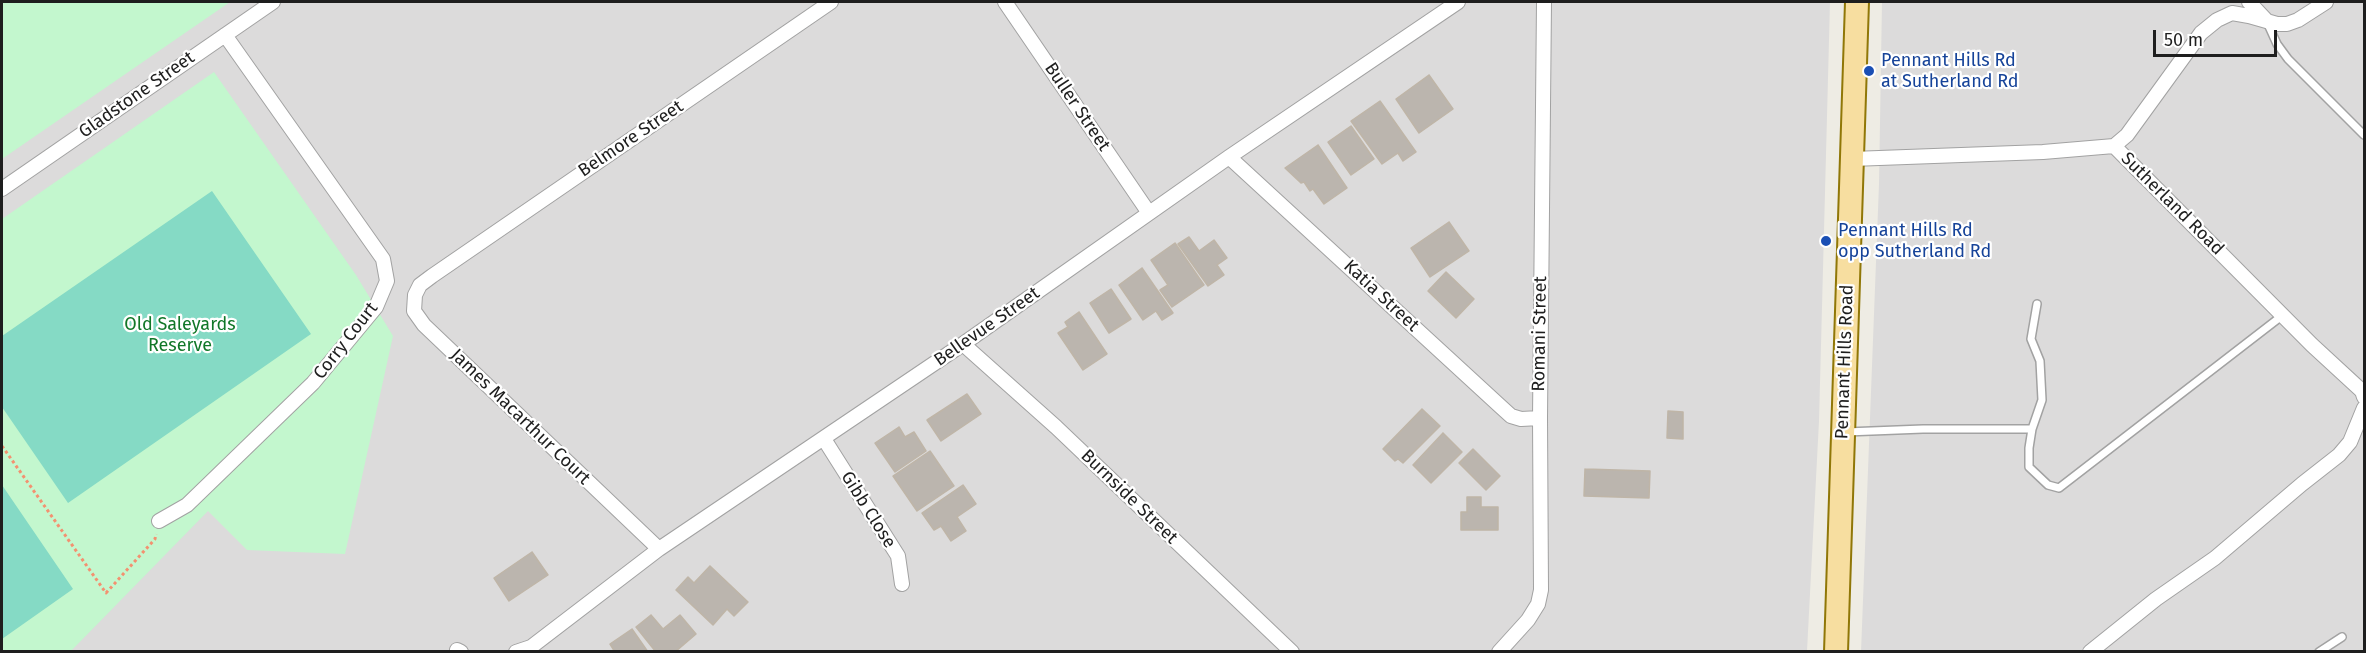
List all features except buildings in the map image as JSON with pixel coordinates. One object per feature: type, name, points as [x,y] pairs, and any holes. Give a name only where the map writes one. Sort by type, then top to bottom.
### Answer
[{"type":"main road","name":"Pennant Hills Road","points":[[1836,651],[1857,2]]},
{"type":"street","name":"Gladstone Street","points":[[2,189],[273,2]]},
{"type":"street","name":"Belmore Street","points":[[432,276],[831,2]]},
{"type":"street","name":"Buller Street","points":[[1005,2],[1149,213]]},
{"type":"street","name":"Bellevue Street","points":[[516,651],[531,647],[660,549],[963,344],[1229,157],[1458,2]]},
{"type":"street","name":"Romani Street","points":[[1499,651],[1528,620],[1538,604],[1541,590],[1539,418],[1544,2]]},
{"type":"street","points":[[2249,2],[2267,22]]},
{"type":"street","points":[[2114,146],[2127,135],[2201,33],[2217,20],[2232,14],[2287,24],[2298,20],[2326,2]]},
{"type":"street","name":"Corry Court","points":[[159,521],[188,505],[314,383],[376,307],[387,281],[383,259],[225,35]]},
{"type":"street","name":"Sutherland Road","points":[[1852,159],[2043,152],[2114,146],[2339,371],[2362,391],[2364,397]]},
{"type":"street","name":"Katia Street","points":[[1229,157],[1511,416],[1521,419],[1539,418]]},
{"type":"street","name":"James Macarthur Court","points":[[432,276],[420,285],[415,296],[414,311],[424,326],[660,549]]},
{"type":"street","name":"Burnside Street","points":[[963,344],[1056,427],[1292,651]]},
{"type":"street","points":[[2090,651],[2156,599],[2215,558],[2339,455],[2350,442],[2364,408]]},
{"type":"street","name":"Gibb Close","points":[[824,439],[898,556],[902,584]]},
{"type":"lane","points":[[2267,22],[2277,44],[2288,58],[2364,135]]},
{"type":"lane","points":[[2037,304],[2031,339],[2040,361],[2042,400],[2032,429],[2029,467],[2048,485],[2059,488],[2283,315]]},
{"type":"lane","points":[[1843,432],[2032,429]]},
{"type":"lane","points":[[2319,651],[2342,637]]},
{"type":"path","points":[[2,446],[106,593],[155,539],[159,521]]},
{"type":"shaded area","points":[[2,2],[1830,2],[1819,421],[1807,651],[2,651]]},
{"type":"shaded area","points":[[1882,2],[2364,2],[2364,651],[1861,652],[1879,184]]},
{"type":"green space","points":[[2,2],[230,2],[2,159]]},
{"type":"green space","name":"Old Saleyards Reserve","points":[[214,72],[356,275],[393,336],[345,554],[247,550],[208,511],[71,651],[2,651],[2,219]]},
{"type":"green space","points":[[212,191],[311,334],[68,503],[2,407],[2,336]]},
{"type":"green space","points":[[2,485],[73,589],[2,639]]},
{"type":"place","name":"Pennant Hills Rd at Sutherland Rd","points":[[1869,71]]},
{"type":"place","name":"Pennant Hills Rd opp Sutherland Rd","points":[[1826,241]]}]
